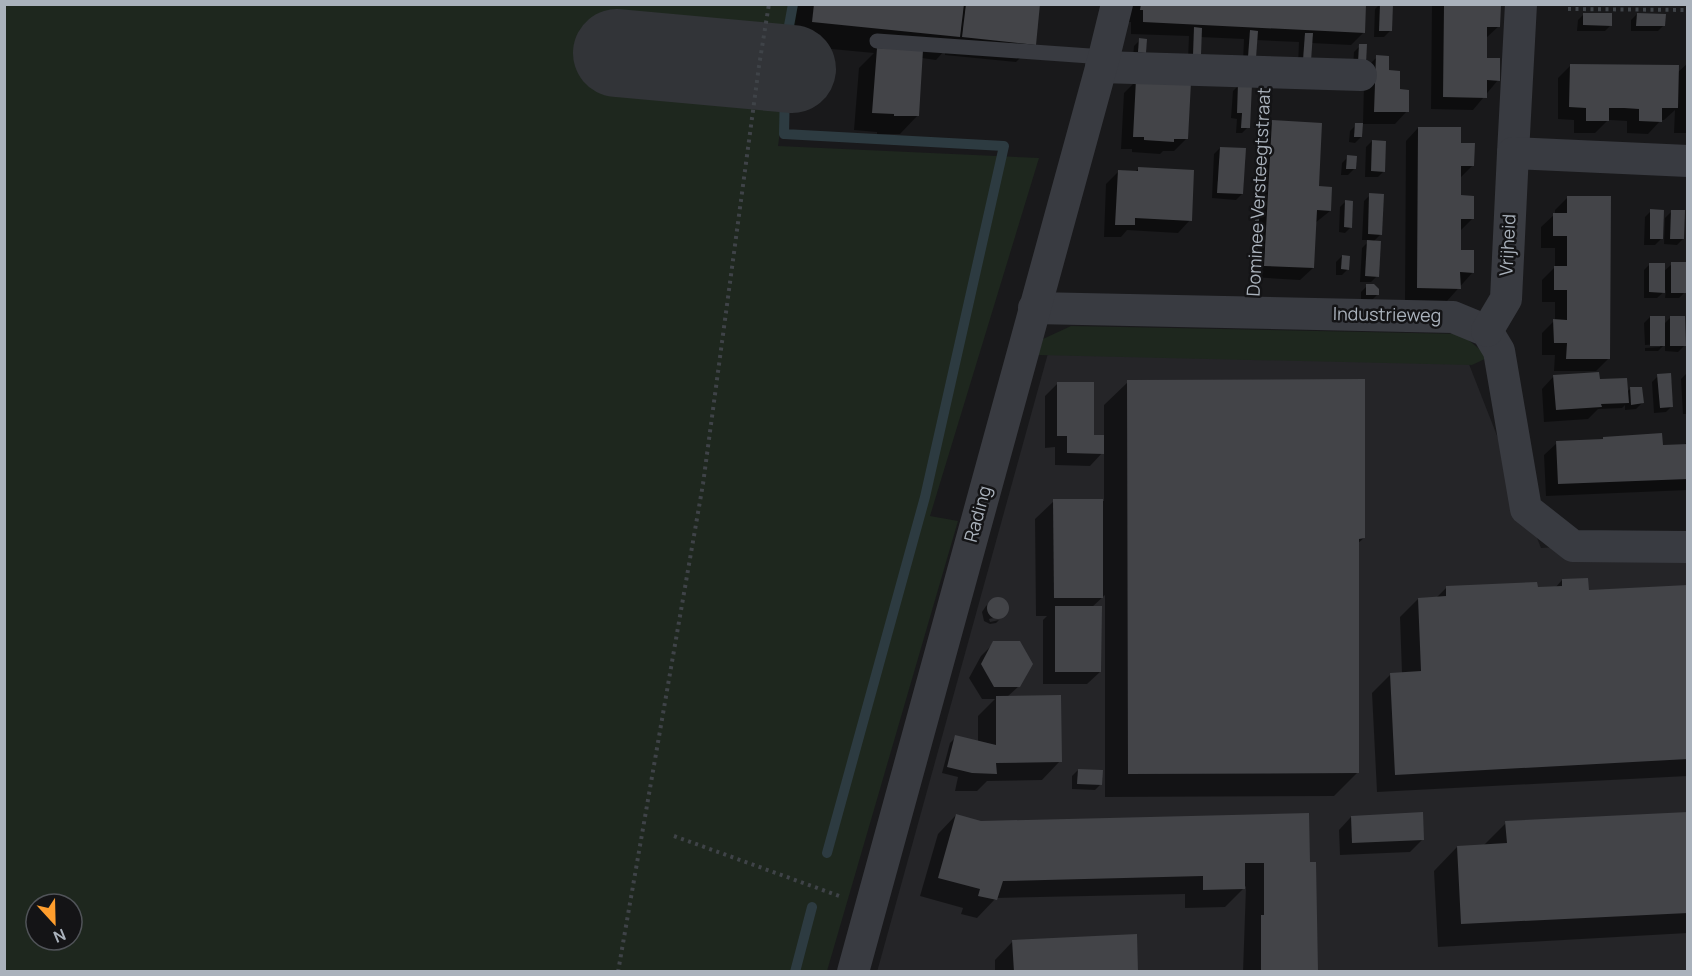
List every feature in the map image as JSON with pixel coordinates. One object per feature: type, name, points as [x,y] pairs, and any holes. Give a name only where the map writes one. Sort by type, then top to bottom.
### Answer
[{"type":"street","name":"Rading","points":[[853,972],[1117,4]]},
{"type":"street","name":"Vrijheid","points":[[1487,331],[1506,299],[1521,4]]},
{"type":"street","name":"Dominee Versteegtstraat","points":[[1103,62],[1264,72],[1361,75]]},
{"type":"street","points":[[1513,153],[1688,161]]},
{"type":"street","name":"Industrieweg","points":[[1034,308],[1453,317],[1487,331]]},
{"type":"street","points":[[1487,331],[1499,351],[1526,509],[1573,546],[1688,547]]},
{"type":"lane","points":[[877,41],[1103,62]]},
{"type":"path","points":[[618,972],[703,484],[769,4]]},
{"type":"path","points":[[1568,9],[1688,10]]},
{"type":"path","name":"Dominee Versteegtstraat","points":[[1253,312],[1264,72]]},
{"type":"path","points":[[674,836],[871,907]]},
{"type":"shaded area","points":[[5,4],[798,5],[778,146],[1039,158],[930,516],[958,521],[827,971],[5,971]]},
{"type":"shaded area","points":[[1071,326],[1461,334],[1489,357],[1472,365],[1038,355],[1043,339]]},
{"type":"shaded area","points":[[1050,346],[1465,354],[1541,548],[1687,539],[1687,971],[877,972]]},
{"type":"building","points":[[814,4],[964,4],[960,37],[812,22]]},
{"type":"building","points":[[966,4],[1040,4],[1036,45],[962,37]]},
{"type":"building","points":[[1141,4],[1366,4],[1365,33],[1143,22]]},
{"type":"building","points":[[1380,4],[1393,4],[1392,31],[1379,31]]},
{"type":"building","points":[[1444,5],[1501,5],[1500,27],[1487,27],[1487,58],[1500,58],[1500,81],[1487,80],[1487,98],[1443,97]]},
{"type":"building","points":[[1583,13],[1612,13],[1612,26],[1583,25]]},
{"type":"building","points":[[1637,13],[1666,14],[1665,26],[1636,26]]},
{"type":"building","points":[[1194,27],[1202,28],[1201,55],[1193,55]]},
{"type":"building","points":[[1250,30],[1258,31],[1256,58],[1248,57]]},
{"type":"building","points":[[1305,33],[1313,33],[1311,61],[1303,60]]},
{"type":"building","points":[[1139,38],[1147,39],[1146,53],[1138,52]]},
{"type":"building","points":[[1359,44],[1367,44],[1366,64],[1358,63]]},
{"type":"building","points":[[877,48],[923,50],[919,116],[872,113]]},
{"type":"building","points":[[1376,55],[1389,56],[1389,70],[1400,71],[1400,89],[1409,90],[1409,112],[1374,112]]},
{"type":"building","points":[[1570,64],[1679,65],[1678,108],[1662,108],[1662,122],[1639,121],[1639,109],[1624,108],[1609,108],[1609,121],[1586,121],[1586,108],[1569,107]]},
{"type":"building","points":[[1136,79],[1191,82],[1188,139],[1174,139],[1174,142],[1133,137]]},
{"type":"building","points":[[1238,83],[1252,84],[1250,128],[1241,128],[1242,113],[1237,113]]},
{"type":"building","points":[[1272,120],[1322,123],[1319,186],[1332,187],[1331,211],[1317,210],[1314,268],[1264,266]]},
{"type":"building","points":[[1355,123],[1363,123],[1362,137],[1354,137]]},
{"type":"building","points":[[1418,127],[1461,127],[1461,143],[1475,143],[1474,166],[1461,166],[1461,195],[1474,196],[1474,219],[1461,219],[1461,250],[1474,250],[1474,273],[1460,272],[1461,289],[1417,288]]},
{"type":"building","points":[[1372,140],[1386,141],[1385,172],[1371,171]]},
{"type":"building","points":[[1220,147],[1246,148],[1243,194],[1217,193]]},
{"type":"building","points":[[1347,155],[1357,156],[1356,169],[1346,169]]},
{"type":"building","points":[[1138,167],[1194,170],[1192,221],[1135,218],[1135,225],[1115,225],[1118,170],[1138,171]]},
{"type":"building","points":[[1369,193],[1384,194],[1382,235],[1368,234]]},
{"type":"building","points":[[1567,196],[1611,196],[1610,359],[1566,359],[1567,343],[1554,343],[1553,319],[1567,320],[1567,290],[1554,290],[1554,266],[1567,266],[1567,236],[1553,236],[1553,213],[1567,213]]},
{"type":"building","points":[[1345,200],[1353,201],[1352,228],[1344,227]]},
{"type":"building","points":[[1650,209],[1664,210],[1663,239],[1650,239]]},
{"type":"building","points":[[1671,210],[1685,210],[1684,239],[1670,239]]},
{"type":"building","points":[[1367,240],[1381,241],[1379,277],[1365,276]]},
{"type":"building","points":[[1342,255],[1350,256],[1349,270],[1341,269]]},
{"type":"building","points":[[1671,262],[1686,262],[1687,293],[1671,293]]},
{"type":"building","points":[[1649,263],[1665,263],[1665,293],[1649,292]]},
{"type":"building","points":[[1366,284],[1374,284],[1379,289],[1379,295],[1366,295]]},
{"type":"building","points":[[1650,316],[1665,316],[1665,346],[1650,346]]},
{"type":"building","points":[[1670,316],[1685,316],[1686,346],[1670,346]]},
{"type":"building","points":[[1599,372],[1600,379],[1627,378],[1629,403],[1556,410],[1553,375]]},
{"type":"building","points":[[1671,373],[1673,407],[1660,408],[1657,374]]},
{"type":"building","points":[[1365,379],[1365,538],[1359,539],[1359,773],[1128,774],[1127,380]]},
{"type":"building","points":[[1057,382],[1094,382],[1094,435],[1104,435],[1104,454],[1067,453],[1067,436],[1057,436]]},
{"type":"building","points":[[1630,387],[1642,387],[1644,403],[1631,405]]},
{"type":"building","points":[[1662,433],[1663,445],[1688,444],[1688,479],[1558,484],[1556,441]]},
{"type":"building","points":[[1053,499],[1103,499],[1103,598],[1054,598]]},
{"type":"building","points":[[1588,578],[1589,590],[1688,585],[1688,759],[1395,775],[1390,673],[1421,671],[1418,598],[1446,596],[1446,586],[1537,582],[1538,587],[1562,586],[1562,579]]},
{"type":"building","points":[[998,597],[1006,600],[1009,608],[1006,616],[998,619],[990,616],[987,608],[990,600]]},
{"type":"building","points":[[1055,606],[1102,606],[1101,672],[1055,672]]},
{"type":"building","points":[[993,641],[1020,641],[1033,664],[1020,687],[994,687],[981,664]]},
{"type":"building","points":[[1061,695],[1062,762],[996,763],[997,774],[972,773],[947,767],[955,735],[996,745],[996,696]]},
{"type":"building","points":[[1078,769],[1103,770],[1102,785],[1077,784]]},
{"type":"building","points":[[1423,812],[1424,840],[1352,843],[1351,816]]},
{"type":"building","points":[[1688,812],[1688,913],[1461,924],[1457,846],[1507,843],[1505,821]]},
{"type":"building","points":[[1309,813],[1310,862],[1316,862],[1318,972],[1261,972],[1264,863],[1245,863],[1245,889],[1203,890],[1203,876],[1003,881],[997,900],[978,896],[980,889],[938,878],[956,814],[981,821]]},
{"type":"building","points":[[1137,934],[1138,972],[1014,972],[1012,940]]},
{"type":"waterway","points":[[793,4],[786,42],[784,134],[1004,146],[925,497],[827,853]]},
{"type":"waterway","points":[[795,972],[812,907]]},
{"type":"taxiway","points":[[617,53],[792,69]]}]
